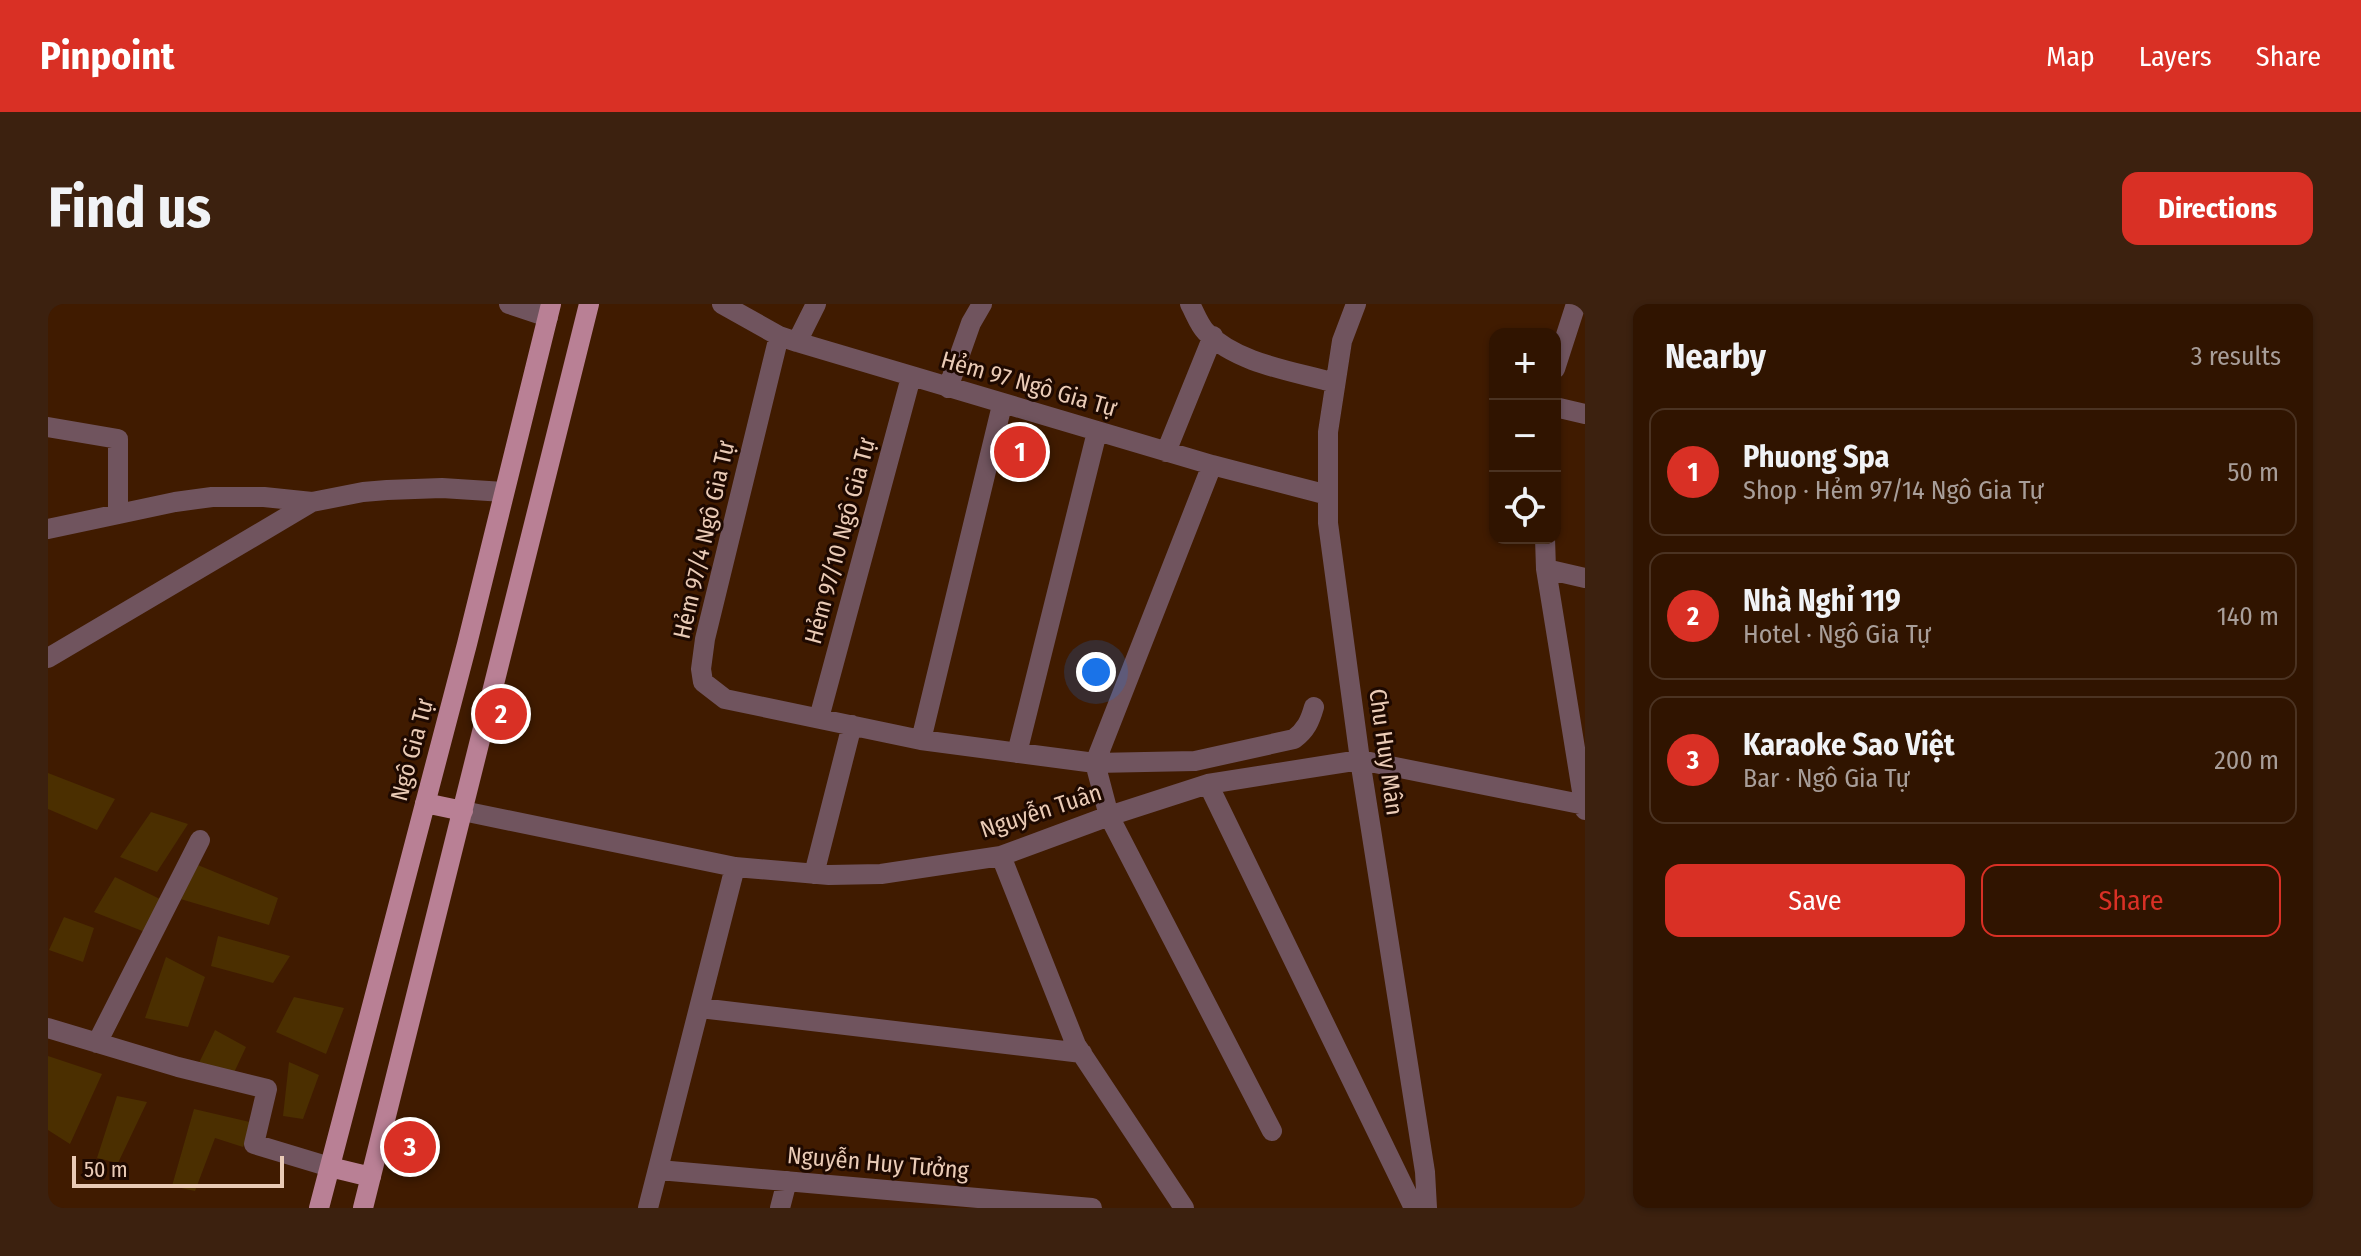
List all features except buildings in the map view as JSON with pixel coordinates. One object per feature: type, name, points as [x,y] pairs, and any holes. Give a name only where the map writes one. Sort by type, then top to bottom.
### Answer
[{"type":"main road","points":[[363,1208],[589,304]]},
{"type":"main road","name":"Ngô Gia Tự","points":[[319,1208],[549,311]]},
{"type":"main road","points":[[504,492],[539,502]]},
{"type":"main road","points":[[425,803],[463,811]]},
{"type":"main road","points":[[330,1167],[371,1177]]},
{"type":"street","points":[[509,304],[549,311]]},
{"type":"street","name":"Hẻm 97 Ngô Gia Tự","points":[[722,304],[788,339],[1002,405],[1328,495]]},
{"type":"street","name":"Hẻm 97/4 Ngô Gia Tự","points":[[816,304],[788,339],[705,639],[701,669],[703,682],[725,699],[921,740],[1095,763],[1195,761],[1294,739],[1304,731],[1314,707]]},
{"type":"street","points":[[948,388],[971,323],[982,304]]},
{"type":"street","points":[[1190,304],[1204,331],[1231,350],[1261,363],[1335,383]]},
{"type":"street","name":"Chu Huy Mân","points":[[1356,304],[1342,341],[1328,432],[1328,523],[1360,760],[1425,1172],[1427,1208]]},
{"type":"street","points":[[1561,350],[1576,304]]},
{"type":"street","points":[[1166,452],[1213,336]]},
{"type":"street","name":"Hẻm 97/10 Ngô Gia Tự","points":[[819,718],[911,377]]},
{"type":"street","points":[[921,740],[1002,405]]},
{"type":"street","points":[[1561,408],[1585,414]]},
{"type":"street","points":[[48,427],[118,439],[118,514]]},
{"type":"street","points":[[1017,753],[1097,432]]},
{"type":"street","points":[[1212,465],[1095,763],[1109,816],[1272,1131]]},
{"type":"street","points":[[48,529],[212,497],[264,497],[312,502],[387,490],[442,488],[504,492]]},
{"type":"street","points":[[48,658],[312,502]]},
{"type":"street","points":[[1545,544],[1546,569],[1585,806]]},
{"type":"street","points":[[1546,569],[1585,578]]},
{"type":"street","points":[[814,874],[852,725]]},
{"type":"street","name":"Nguyễn Tuân","points":[[463,811],[735,867],[814,874],[881,874],[1001,856],[1208,784],[1360,760],[1585,806]]},
{"type":"street","points":[[1208,784],[1414,1208]]},
{"type":"street","points":[[97,1043],[200,840]]},
{"type":"street","points":[[1001,856],[1076,1045],[1184,1208]]},
{"type":"street","points":[[648,1208],[735,867]]},
{"type":"street","points":[[700,1008],[1082,1053]]},
{"type":"street","points":[[48,1028],[178,1067],[267,1089],[254,1144],[330,1167]]},
{"type":"street","name":"Nguyễn Huy Tưởng","points":[[659,1170],[1092,1208]]},
{"type":"street","points":[[780,1208],[787,1181]]},
{"type":"place","name":"Phuong Spa","points":[[1020,452]]},
{"type":"place","name":"Nhà Nghỉ 119","points":[[501,714]]},
{"type":"place","name":"Karaoke Sao Việt","points":[[410,1147]]}]
